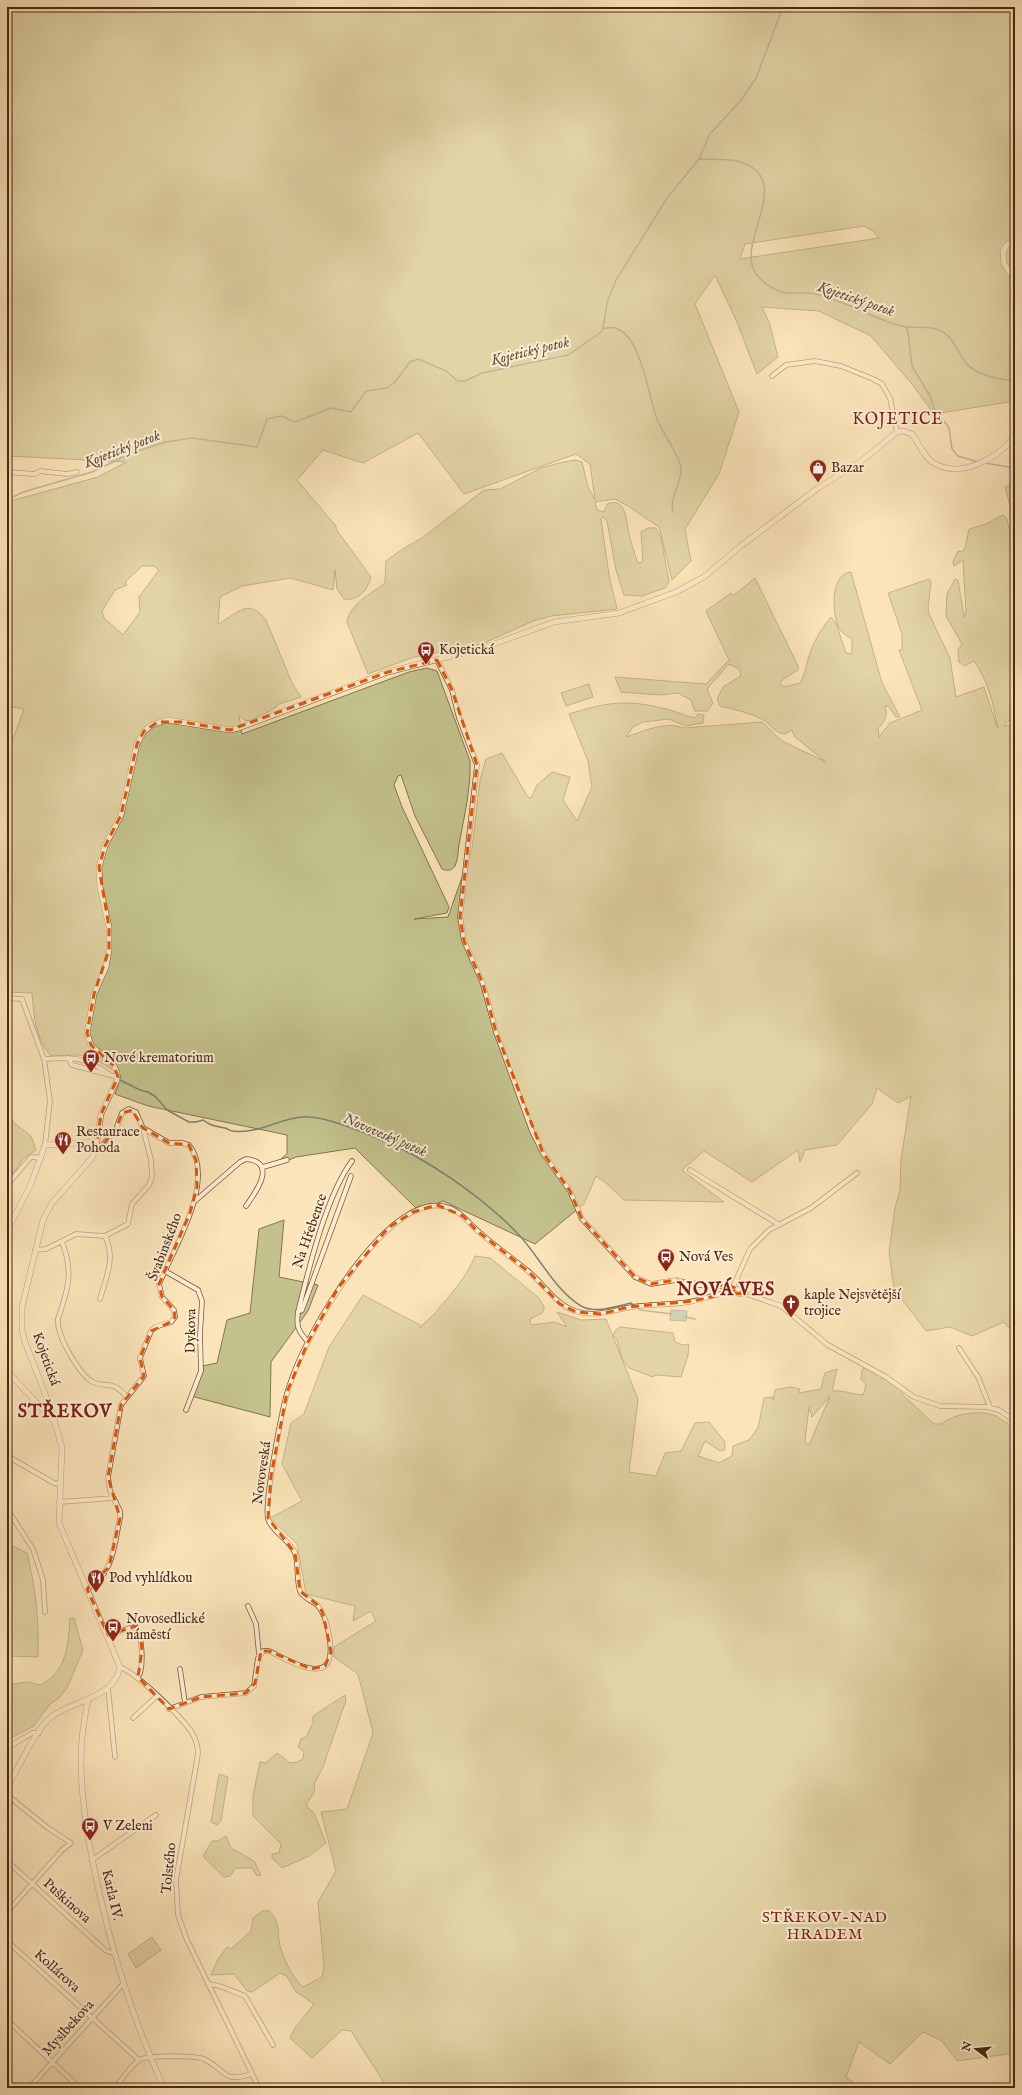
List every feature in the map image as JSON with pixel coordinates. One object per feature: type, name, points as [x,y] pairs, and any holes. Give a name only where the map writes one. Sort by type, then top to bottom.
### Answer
[{"type":"street","points":[[1015,240],[1007,245],[1002,251],[1004,262],[1015,281]]},
{"type":"street","points":[[772,376],[786,365],[815,361],[841,366],[873,379],[882,384],[890,398],[897,432]]},
{"type":"street","points":[[118,1077],[114,1066],[91,1044],[86,1033],[94,994],[106,967],[109,950],[109,927],[100,887],[99,867],[103,850],[121,815],[137,744],[144,731],[152,724],[167,720],[230,730],[239,728],[388,672],[483,648],[554,622],[619,613],[676,592],[704,577],[742,545],[818,488],[860,462],[897,432],[912,434],[931,461],[940,465],[963,469],[994,456],[1015,437]]},
{"type":"street","points":[[7,472],[35,474],[40,471],[66,474],[77,472]]},
{"type":"street","points":[[437,660],[452,690],[459,718],[477,765],[460,917],[464,941],[483,984],[496,1032],[532,1131],[545,1156],[570,1191],[582,1219],[588,1227],[630,1271],[645,1282],[659,1284],[676,1280],[697,1285],[733,1287],[747,1294],[781,1306],[828,1345],[886,1377],[914,1397],[940,1406],[990,1407],[999,1410],[1015,1421]]},
{"type":"street","points":[[7,998],[22,999],[44,1059],[50,1101],[45,1145],[41,1158],[31,1184],[7,1231]]},
{"type":"street","points":[[68,1058],[72,1065],[118,1077]]},
{"type":"street","points":[[44,1059],[68,1058],[88,1061],[109,1074]]},
{"type":"street","name":"Kojetická","points":[[108,1636],[59,1523],[62,1448],[55,1421],[25,1342],[22,1330],[21,1311],[23,1295],[43,1220],[52,1203],[92,1158],[97,1145],[101,1114],[113,1091],[118,1077]]},
{"type":"street","points":[[34,1250],[46,1249],[76,1234],[105,1236],[128,1224],[132,1204],[149,1185],[152,1177],[151,1160],[143,1128],[136,1112],[132,1110],[125,1110],[120,1117],[116,1130],[102,1146],[85,1142],[45,1145]]},
{"type":"street","name":"Švabinského","points":[[87,1589],[95,1585],[109,1567],[120,1518],[120,1511],[108,1483],[119,1411],[127,1396],[144,1376],[140,1358],[152,1331],[155,1327],[171,1322],[175,1317],[174,1310],[160,1292],[159,1284],[194,1202],[197,1171],[192,1149],[189,1145],[182,1143],[169,1143],[143,1128]]},
{"type":"street","points":[[7,1185],[31,1157],[41,1158]]},
{"type":"street","points":[[194,1202],[240,1162],[246,1159],[256,1161],[263,1168]]},
{"type":"street","points":[[263,1168],[287,1160]]},
{"type":"street","name":"Na Hřebence","points":[[308,1342],[299,1332],[296,1325],[298,1312],[309,1269],[329,1208],[343,1172],[352,1161]]},
{"type":"street","points":[[246,1206],[261,1182],[263,1168]]},
{"type":"street","points":[[690,1170],[778,1224]]},
{"type":"street","points":[[733,1287],[750,1249],[769,1230],[811,1208],[857,1173]]},
{"type":"street","name":"Na Hřebence","points":[[298,1312],[302,1310],[351,1176]]},
{"type":"street","name":"Novoveská","points":[[259,1655],[263,1651],[269,1651],[311,1669],[319,1669],[325,1666],[330,1660],[330,1639],[320,1607],[304,1597],[300,1591],[295,1553],[289,1543],[272,1525],[268,1518],[271,1476],[287,1392],[308,1342],[338,1288],[388,1228],[414,1212],[437,1205],[449,1208],[463,1216],[476,1230],[529,1272],[560,1304],[576,1312],[601,1314],[629,1307],[694,1302],[728,1293],[747,1294]]},
{"type":"street","points":[[100,1299],[111,1260],[109,1244],[105,1236]]},
{"type":"street","points":[[62,1242],[69,1263],[70,1280],[58,1320],[57,1325],[59,1331],[74,1361],[92,1381],[118,1386],[127,1396]]},
{"type":"street","name":"Dykova","points":[[165,1271],[198,1290],[202,1301],[200,1335],[201,1371],[186,1410]]},
{"type":"street","points":[[959,1348],[978,1377],[990,1407]]},
{"type":"street","points":[[7,1372],[55,1421]]},
{"type":"street","points":[[7,1456],[54,1483],[60,1484]]},
{"type":"street","points":[[59,1502],[114,1498]]},
{"type":"street","points":[[7,1509],[33,1549],[43,1580],[45,1612]]},
{"type":"street","points":[[169,1709],[201,1697],[246,1693],[252,1689],[255,1683],[259,1655],[256,1624],[248,1606]]},
{"type":"street","points":[[7,1788],[26,1751],[50,1718],[67,1707],[88,1699],[108,1688],[116,1679],[120,1667],[108,1636],[134,1627],[140,1634],[142,1650],[141,1674],[138,1677]]},
{"type":"street","points":[[120,1667],[138,1677],[157,1696],[133,1718]]},
{"type":"street","points":[[180,1668],[185,1703]]},
{"type":"street","points":[[108,1688],[115,1757]]},
{"type":"street","name":"Tolstého","points":[[157,1696],[191,1731],[198,1745],[198,1754],[178,1866],[176,1892],[178,1915],[182,1928],[208,1984],[259,2088]]},
{"type":"street","name":"Karla IV.","points":[[88,1699],[82,1736],[81,1758],[88,1841],[115,1954],[150,2057],[164,2088]]},
{"type":"street","points":[[7,1748],[32,1733],[39,1733]]},
{"type":"street","points":[[7,1795],[48,1828],[72,1843],[62,1850],[7,1912]]},
{"type":"street","points":[[92,1860],[156,1815]]},
{"type":"street","name":"Puškinova","points":[[7,1861],[105,1950],[115,1954]]},
{"type":"street","name":"Kollárova","points":[[7,1941],[139,2060]]},
{"type":"street","name":"Myslbekova","points":[[30,2088],[124,1983]]},
{"type":"street","points":[[208,1984],[215,1984],[228,1991],[245,1996],[273,2045]]},
{"type":"street","points":[[7,2020],[80,2088]]},
{"type":"street","points":[[115,2088],[139,2060],[150,2057],[201,2058],[228,2076],[236,2079],[251,2074]]},
{"type":"highlighted area","points":[[437,660],[452,690],[477,765],[460,917],[464,941],[483,984],[496,1032],[543,1153],[570,1191],[582,1219],[635,1277],[651,1284],[676,1280],[733,1287],[747,1294],[729,1293],[693,1301],[629,1307],[601,1314],[576,1312],[560,1304],[529,1272],[476,1230],[463,1216],[437,1205],[413,1212],[388,1228],[338,1288],[308,1342],[287,1392],[271,1476],[268,1518],[295,1553],[300,1591],[320,1607],[323,1614],[331,1652],[325,1666],[311,1669],[269,1651],[261,1651],[255,1683],[246,1693],[201,1697],[169,1709],[138,1677],[142,1650],[139,1625],[108,1635],[87,1589],[109,1567],[120,1518],[108,1477],[121,1405],[144,1376],[140,1358],[151,1331],[171,1322],[175,1317],[174,1310],[162,1297],[159,1284],[190,1213],[197,1187],[196,1160],[189,1145],[169,1143],[143,1128],[132,1110],[122,1113],[116,1129],[102,1146],[96,1148],[101,1114],[118,1077],[114,1066],[91,1045],[87,1033],[94,994],[109,950],[109,927],[99,867],[105,846],[121,815],[137,744],[144,731],[158,722],[182,722],[230,730],[388,672]]},
{"type":"shaded area","points":[[7,7],[1015,7],[1015,401],[934,414],[912,384],[871,336],[819,311],[762,307],[769,322],[778,357],[757,374],[737,322],[715,275],[695,304],[739,412],[719,474],[685,529],[691,561],[672,580],[659,527],[615,499],[595,502],[597,510],[604,512],[607,504],[614,502],[622,507],[626,517],[633,548],[639,563],[643,561],[641,532],[648,528],[656,528],[661,538],[669,582],[665,588],[642,596],[624,595],[616,570],[607,521],[603,517],[601,519],[609,575],[617,609],[551,616],[533,621],[482,644],[414,657],[368,674],[347,622],[356,605],[385,582],[386,561],[422,538],[484,490],[500,489],[541,468],[575,460],[582,462],[588,487],[595,500],[590,464],[576,454],[464,494],[418,433],[363,463],[323,450],[297,480],[336,526],[336,529],[371,577],[362,594],[354,598],[344,599],[337,589],[335,570],[333,590],[291,578],[242,586],[220,597],[218,624],[236,612],[248,608],[260,613],[266,620],[292,683],[301,697],[279,704],[272,710],[248,721],[244,720],[239,715],[242,734],[409,672],[427,668],[437,671],[470,761],[467,803],[457,861],[451,870],[442,869],[415,816],[401,775],[398,776],[394,785],[402,807],[449,907],[447,913],[414,919],[448,917],[472,849],[480,780],[486,759],[502,753],[528,797],[531,798],[537,785],[552,772],[570,777],[563,800],[577,821],[592,787],[588,761],[569,714],[595,707],[617,703],[628,703],[670,710],[695,718],[698,714],[704,715],[703,723],[686,726],[669,719],[643,722],[633,727],[626,737],[662,726],[677,726],[684,728],[762,722],[782,741],[826,762],[795,737],[792,730],[785,734],[778,732],[762,719],[741,711],[720,706],[717,699],[723,687],[741,676],[739,669],[729,664],[707,689],[713,703],[707,711],[695,711],[691,700],[678,693],[659,695],[621,692],[615,677],[706,684],[729,660],[706,611],[731,593],[733,596],[755,578],[798,666],[798,670],[782,680],[780,684],[784,687],[800,683],[813,645],[831,617],[836,623],[846,653],[852,654],[852,639],[842,632],[838,626],[834,608],[834,598],[839,581],[844,575],[851,572],[882,683],[900,717],[896,717],[888,706],[885,706],[886,716],[878,729],[879,737],[890,723],[922,710],[899,650],[902,650],[902,634],[888,593],[929,579],[931,582],[928,608],[929,614],[950,658],[956,697],[984,687],[997,727],[999,727],[997,725],[989,692],[979,669],[974,661],[964,666],[959,662],[958,650],[962,644],[946,616],[947,594],[955,579],[958,580],[964,617],[966,612],[963,560],[954,566],[953,561],[958,551],[962,552],[965,548],[969,529],[986,524],[1002,515],[1006,517],[1015,550],[1015,702],[1009,721],[1004,726],[1015,725],[1015,1335],[1004,1322],[972,1336],[950,1327],[926,1331],[894,1289],[889,1252],[895,1208],[900,1190],[901,1159],[911,1096],[898,1103],[877,1088],[872,1104],[837,1145],[805,1150],[800,1162],[798,1150],[752,1182],[704,1151],[682,1170],[724,1202],[624,1200],[596,1176],[584,1204],[535,1244],[443,1201],[419,1211],[355,1148],[296,1157],[271,1167],[287,1154],[287,1135],[148,1106],[115,1094],[118,1086],[119,1074],[96,1060],[79,1055],[51,1056],[38,1034],[32,993],[7,992],[7,755],[24,709],[7,706],[7,502],[98,477],[126,462],[7,456]],"holes":[[[864,226],[872,230],[879,238],[740,259],[745,244]],[[142,566],[154,566],[159,570],[139,597],[140,612],[123,635],[104,618],[102,611],[115,590],[127,585],[125,582]]]},
{"type":"shaded area","points":[[1015,482],[1015,523],[1005,487]]},
{"type":"shaded area","points":[[589,684],[593,697],[566,706],[561,693]]},
{"type":"shaded area","points":[[7,1111],[14,1123],[31,1136],[36,1150],[23,1159],[7,1182]]},
{"type":"shaded area","points":[[284,1220],[279,1277],[318,1285],[308,1311],[271,1362],[270,1417],[191,1396],[202,1366],[217,1363],[227,1320],[250,1313],[259,1229]]},
{"type":"shaded area","points":[[475,1256],[490,1258],[539,1298],[544,1310],[542,1313],[530,1319],[531,1325],[555,1322],[567,1327],[557,1312],[581,1320],[606,1319],[638,1399],[629,1472],[656,1476],[665,1453],[681,1451],[695,1423],[709,1422],[725,1442],[725,1450],[720,1451],[705,1441],[698,1456],[719,1463],[732,1456],[733,1446],[749,1440],[758,1428],[764,1398],[773,1397],[773,1400],[775,1390],[790,1387],[800,1389],[799,1393],[821,1389],[825,1373],[837,1369],[832,1391],[863,1395],[866,1385],[861,1379],[862,1370],[866,1366],[902,1389],[901,1393],[934,1424],[941,1424],[946,1420],[960,1415],[982,1413],[996,1416],[1015,1428],[1015,1519],[1012,1514],[1015,1527],[1015,2053],[957,2061],[942,2041],[923,2032],[890,2064],[859,2042],[846,2077],[860,2088],[380,2088],[383,2081],[351,2031],[342,2030],[312,2058],[290,2038],[295,2028],[314,2004],[295,1991],[287,1976],[280,1973],[252,1992],[247,1991],[234,1974],[211,1975],[218,1959],[227,1947],[231,1949],[251,1931],[253,1918],[262,1911],[269,1911],[276,1920],[283,1954],[296,1979],[303,1987],[322,1977],[324,1966],[318,1902],[336,1871],[321,1812],[347,1809],[373,1733],[358,1674],[334,1657],[334,1647],[376,1621],[371,1611],[353,1621],[355,1606],[306,1594],[297,1544],[270,1518],[302,1501],[282,1464],[291,1423],[304,1414],[329,1347],[363,1295],[420,1325],[420,1328],[452,1292],[472,1264]],"holes":[[[830,1396],[809,1445],[805,1441],[809,1407],[812,1417]]]},
{"type":"shaded area","points":[[671,1310],[687,1311],[686,1321],[670,1320]]},
{"type":"shaded area","points":[[620,1327],[673,1333],[675,1342],[683,1345],[689,1344],[688,1355],[681,1377],[656,1375],[653,1377],[629,1368],[622,1359],[617,1340],[613,1335]]},
{"type":"shaded area","points":[[7,1543],[27,1553],[35,1592],[38,1657],[10,1656],[7,1663]]},
{"type":"shaded area","points":[[70,1618],[74,1618],[83,1650],[67,1688],[59,1698],[50,1704],[34,1726],[7,1740],[7,1685],[27,1682],[41,1685],[56,1673],[61,1665],[67,1648]]},
{"type":"shaded area","points":[[345,1695],[346,1700],[323,1767],[315,1782],[314,1793],[307,1803],[307,1807],[314,1813],[326,1843],[309,1856],[282,1868],[272,1858],[272,1854],[279,1853],[281,1844],[253,1816],[253,1796],[260,1762],[266,1763],[277,1753],[290,1763],[303,1759],[304,1752],[298,1747],[301,1739],[306,1737],[313,1723],[313,1716]]},
{"type":"shaded area","points":[[219,1774],[228,1777],[221,1821],[217,1825],[211,1822]]},
{"type":"shaded area","points":[[226,1836],[231,1848],[254,1861],[261,1875],[257,1876],[252,1868],[236,1868],[230,1876],[224,1877],[203,1856],[212,1841],[218,1841]]},
{"type":"shaded area","points":[[152,1937],[161,1950],[136,1968],[128,1954]]},
{"type":"waterway","points":[[699,159],[710,134],[742,99],[756,78],[783,7]]},
{"type":"waterway","name":"Kojetický potok","points":[[7,500],[23,492],[92,472],[134,452],[166,442],[192,438],[257,447],[267,419],[281,416],[295,422],[331,408],[351,412],[366,391],[387,388],[395,382],[410,362],[418,359],[446,371],[458,381],[465,381],[482,373],[568,355],[600,333],[603,329],[607,303],[616,280],[667,198],[699,159],[741,162],[757,171],[764,183],[764,198],[752,247],[751,262],[757,275],[764,282],[779,291],[786,293],[811,293],[820,295],[896,325],[906,327],[925,327],[942,331],[954,343],[965,362],[975,371],[995,378],[1015,381]]},
{"type":"waterway","points":[[906,327],[908,332],[912,366],[930,396],[936,414],[949,428],[952,449],[958,456],[978,462]]},
{"type":"waterway","points":[[603,329],[616,328],[626,335],[634,346],[646,378],[657,419],[680,463],[681,474],[674,495],[672,506],[673,512]]},
{"type":"waterway","points":[[985,463],[1015,468]]},
{"type":"waterway","name":"Novoveský potok","points":[[120,1080],[140,1090],[148,1092],[156,1097],[167,1110],[189,1122],[203,1120],[211,1125],[231,1131],[243,1131],[262,1128],[300,1117],[310,1117],[335,1122],[384,1141],[412,1154],[461,1185],[510,1225],[563,1291],[581,1306],[599,1309],[631,1303],[634,1305]]},
{"type":"waterway","name":"Novoveský potok","points":[[637,1307],[640,1310],[672,1314]]},
{"type":"waterway","name":"Novoveský potok","points":[[685,1317],[695,1319]]},
{"type":"place","name":"Bazar","points":[[818,483]]},
{"type":"place","name":"Kojetická","points":[[426,665]]},
{"type":"place","name":"Nové krematorium","points":[[91,1073]]},
{"type":"place","name":"Restaurace Pohoda","points":[[63,1155]]},
{"type":"place","name":"Nová Ves","points":[[666,1272]]},
{"type":"place","name":"kaple Nejsvětější trojice","points":[[791,1318]]},
{"type":"place","name":"Pod vyhlídkou","points":[[96,1593]]},
{"type":"place","name":"Novosedlické náměstí","points":[[113,1642]]},
{"type":"place","name":"V Zeleni","points":[[90,1841]]},
{"type":"district","name":"KOJETICE","points":[[898,420]]},
{"type":"district","name":"NOVÁ VES","points":[[726,1290]]},
{"type":"district","name":"STŘEKOV","points":[[65,1412]]},
{"type":"district","name":"STŘEKOV-NAD HRADEM","points":[[825,1926]]}]
